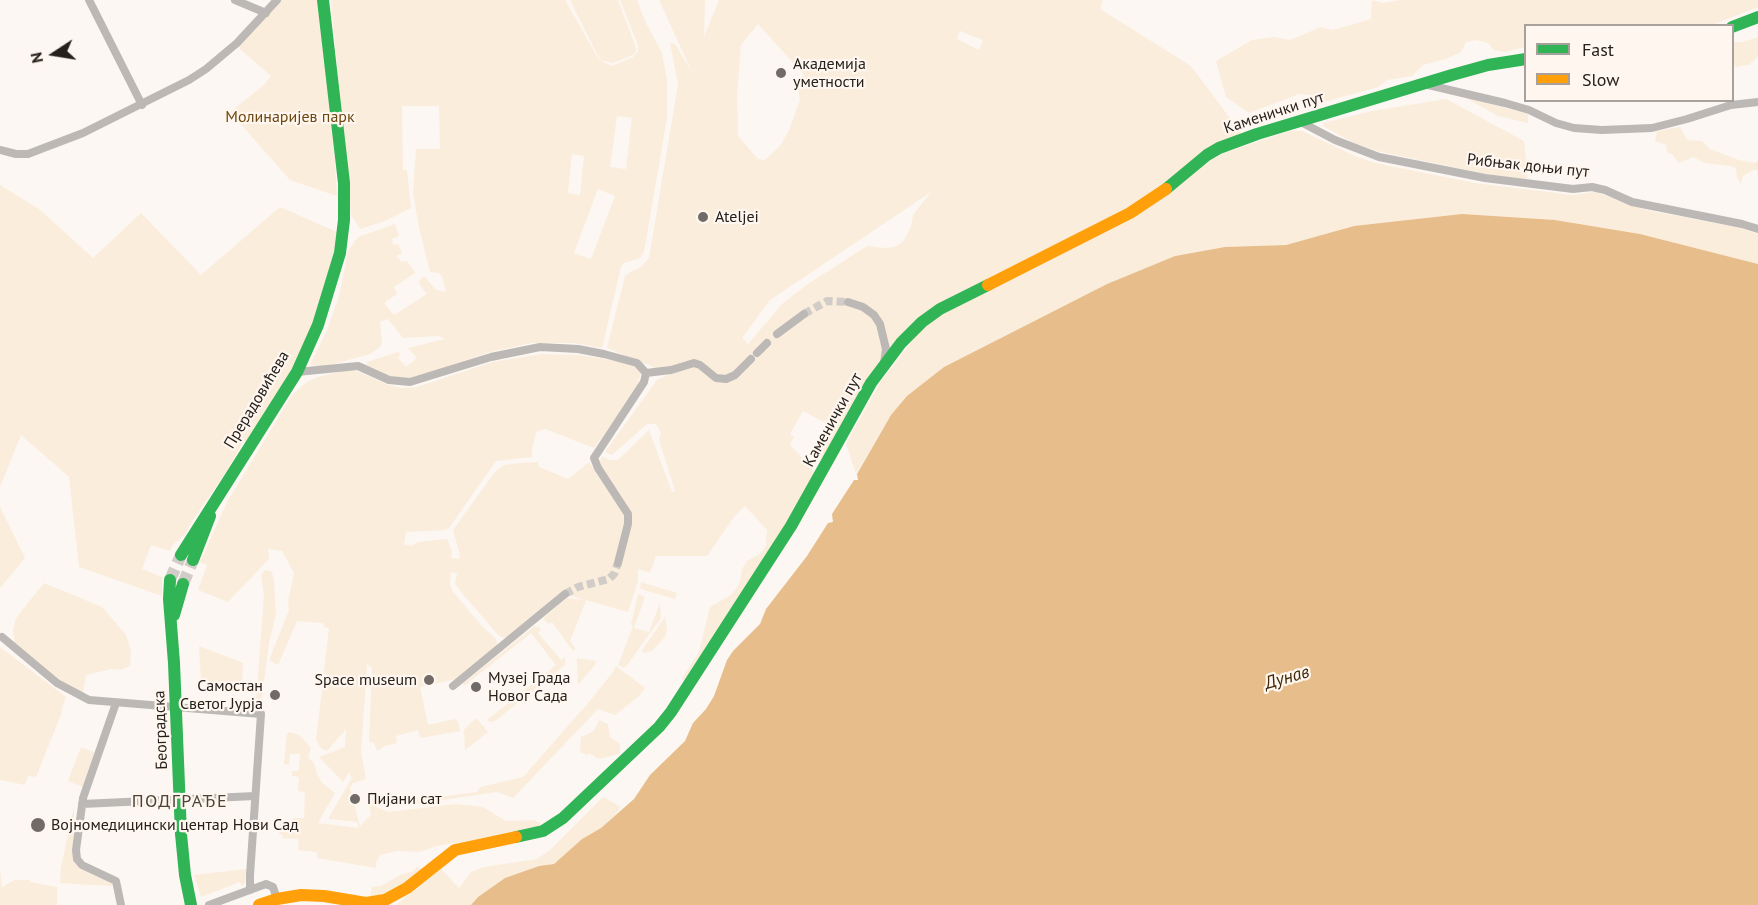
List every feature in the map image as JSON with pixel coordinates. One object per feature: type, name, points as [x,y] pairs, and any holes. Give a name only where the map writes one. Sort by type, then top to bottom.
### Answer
[{"type":"main road","name":"Прерадовићева","points":[[181,555],[297,372],[318,325],[340,253],[344,220],[344,183],[323,0]]},
{"type":"main road","points":[[1734,26],[1758,17]]},
{"type":"main road","name":"Каменички пут","points":[[259,905],[314,895],[375,903],[407,888],[455,850],[535,833],[548,828],[562,818],[604,780],[671,712],[791,526],[846,426],[884,364],[900,343],[922,322],[956,299],[1130,213],[1219,148],[1299,121],[1488,65],[1524,59]]},
{"type":"main road","name":"Прерадовићева","points":[[193,560],[218,495]]},
{"type":"main road","name":"Београдска","points":[[170,580],[169,599],[183,858],[191,905]]},
{"type":"main road","name":"Београдска","points":[[172,625],[183,584]]},
{"type":"street","points":[[89,0],[142,105]]},
{"type":"street","points":[[235,0],[266,13]]},
{"type":"street","points":[[0,150],[28,154],[83,133],[142,105],[206,69],[237,42],[277,0]]},
{"type":"street","points":[[1424,84],[1529,110],[1556,123],[1574,128],[1602,130],[1652,128],[1731,105],[1758,102]]},
{"type":"street","name":"Рибњак доњи пут","points":[[1299,121],[1335,140],[1379,157],[1485,178],[1573,189],[1598,189],[1632,202],[1721,219],[1758,229]]},
{"type":"street","points":[[848,302],[863,307],[874,315],[880,324],[886,349],[884,364]]},
{"type":"street","points":[[777,334],[804,314]]},
{"type":"street","points":[[646,373],[694,363],[716,378],[726,380],[735,375],[767,343]]},
{"type":"street","points":[[297,372],[358,366],[389,380],[410,382],[491,357],[530,348],[548,347],[578,349],[638,363],[646,373]]},
{"type":"street","points":[[618,563],[628,524],[628,514],[594,458],[644,382],[646,373]]},
{"type":"street","points":[[453,686],[565,594]]},
{"type":"street","points":[[2,637],[67,690],[89,700],[261,714],[250,890]]},
{"type":"street","points":[[117,704],[82,804],[76,850],[77,859],[82,865],[116,881],[121,905]]},
{"type":"street","points":[[82,804],[255,796]]},
{"type":"street","points":[[209,905],[261,885],[270,884],[277,902]]},
{"type":"green space","name":"Молинаријев парк","points":[[277,0],[318,0],[334,142],[337,196],[290,180],[230,112],[264,85],[271,76],[240,49],[237,43]]},
{"type":"green space","points":[[331,0],[565,0],[599,60],[612,66],[633,57],[638,51],[638,45],[620,0],[637,0],[662,53],[667,80],[667,118],[644,252],[640,258],[624,263],[621,267],[602,348],[574,343],[532,343],[490,352],[413,379],[398,380],[367,366],[367,362],[398,352],[401,354],[398,358],[406,367],[417,358],[408,348],[445,339],[439,336],[403,338],[388,319],[380,322],[382,342],[380,347],[370,354],[323,367],[310,365],[327,330],[339,296],[348,251],[358,237],[395,224],[399,236],[392,239],[393,245],[398,244],[402,253],[396,256],[402,262],[407,261],[415,273],[394,287],[397,294],[385,302],[394,315],[427,294],[419,281],[423,277],[436,290],[446,292],[440,273],[430,272],[413,193],[416,149],[440,149],[439,106],[402,106],[403,170],[407,170],[411,208],[385,221],[360,229],[351,215]],"holes":[[[617,116],[632,118],[626,169],[610,167]],[[572,154],[584,156],[580,195],[568,193]],[[598,189],[615,196],[591,259],[574,253]]]},
{"type":"green space","points":[[570,0],[618,0],[635,45],[636,51],[633,55],[613,63],[600,60]]},
{"type":"green space","points":[[659,0],[705,0],[704,37],[719,0],[1103,0],[1100,9],[1191,66],[1241,133],[1147,198],[937,305],[919,319],[824,459],[821,457],[824,450],[821,448],[827,438],[820,434],[826,423],[803,411],[790,434],[794,437],[790,444],[815,473],[806,495],[684,681],[682,678],[699,652],[710,607],[731,595],[740,583],[742,569],[747,561],[761,553],[766,546],[767,530],[745,506],[734,517],[707,556],[656,556],[650,573],[638,569],[638,581],[628,612],[586,600],[570,641],[576,649],[573,651],[552,622],[548,624],[543,618],[566,598],[585,600],[560,593],[504,638],[498,635],[457,587],[455,584],[457,573],[451,572],[450,585],[453,592],[496,639],[498,646],[457,679],[420,687],[428,725],[455,719],[460,731],[420,738],[418,730],[396,736],[397,743],[377,751],[374,743],[369,742],[372,668],[367,664],[361,753],[366,779],[353,783],[350,788],[360,826],[371,815],[367,792],[369,791],[377,807],[388,812],[456,804],[483,807],[506,821],[533,820],[542,826],[437,846],[420,852],[397,851],[380,855],[376,868],[317,858],[317,852],[298,850],[299,839],[282,838],[283,835],[279,834],[280,824],[293,825],[293,818],[304,818],[305,792],[298,791],[299,777],[292,776],[292,771],[299,771],[300,754],[290,754],[289,765],[284,764],[289,732],[299,735],[311,748],[308,758],[314,763],[322,783],[335,793],[318,823],[359,828],[357,822],[329,819],[352,778],[349,772],[343,782],[319,757],[345,747],[346,729],[327,751],[321,748],[316,740],[329,628],[324,627],[323,623],[297,621],[278,665],[269,660],[289,610],[288,602],[294,573],[282,551],[268,549],[269,559],[228,602],[198,590],[207,565],[200,562],[227,502],[292,395],[307,382],[346,370],[359,372],[391,386],[417,387],[492,362],[542,354],[578,355],[618,361],[638,367],[641,373],[635,392],[594,448],[545,429],[536,432],[532,457],[496,461],[449,528],[406,532],[404,544],[411,546],[418,542],[447,539],[452,551],[451,558],[459,559],[453,530],[495,472],[504,465],[520,463],[538,462],[539,467],[568,479],[589,462],[631,519],[601,467],[600,461],[602,456],[609,460],[618,460],[649,430],[672,492],[675,491],[660,443],[661,433],[656,424],[647,424],[612,455],[605,452],[657,380],[670,374],[607,348],[625,276],[641,267],[649,258],[678,84],[670,43],[675,44],[692,72]],"holes":[[[758,24],[805,76],[797,84],[800,100],[789,130],[781,145],[765,160],[758,159],[738,136],[737,97],[741,45]],[[960,31],[983,40],[979,50],[957,39]],[[931,192],[913,215],[911,227],[903,242],[894,247],[867,246],[805,286],[782,304],[748,344],[742,338],[770,300]]]},
{"type":"green space","points":[[1372,0],[1382,3],[1401,0],[1758,0],[1758,7],[1715,24],[1524,24],[1524,47],[1505,52],[1494,50],[1488,43],[1476,40],[1466,42],[1461,52],[1423,65],[1412,76],[1387,80],[1378,87],[1317,104],[1313,95],[1299,94],[1249,113],[1226,97],[1216,61],[1252,40],[1274,37],[1290,40],[1321,27],[1333,30],[1371,19]]},
{"type":"green space","points":[[1758,37],[1758,56],[1749,65],[1736,67],[1734,42],[1743,42]]},
{"type":"green space","points":[[1462,96],[1528,114],[1528,123],[1498,116]]},
{"type":"green space","points":[[1446,99],[1524,141],[1528,183],[1377,151],[1354,143],[1323,126],[1323,123],[1372,111]]},
{"type":"green space","points":[[1680,127],[1687,140],[1702,141],[1710,149],[1739,160],[1754,163],[1758,161],[1758,170],[1753,170],[1743,176],[1741,184],[1737,178],[1736,168],[1731,166],[1705,163],[1693,157],[1679,163],[1672,154],[1667,152],[1666,145],[1655,141],[1657,131]]},
{"type":"green space","points":[[1290,131],[1302,131],[1375,163],[1475,183],[1572,195],[1595,192],[1646,210],[1741,228],[1758,234],[1758,264],[1640,234],[1555,220],[1354,226],[1286,245],[1225,247],[1175,256],[1107,284],[944,367],[891,415],[856,474],[846,444],[881,381],[925,325],[943,313],[1125,222],[1210,160],[1224,153]]},
{"type":"green space","points":[[0,185],[39,209],[93,258],[141,213],[201,275],[280,207],[337,232],[336,253],[324,298],[293,369],[247,444],[244,440],[186,533],[170,551],[151,545],[142,569],[162,577],[162,596],[79,567],[69,477],[21,435],[0,487]]},
{"type":"green space","points":[[0,507],[25,558],[0,588]]},
{"type":"green space","points":[[267,570],[272,572],[276,614],[269,643],[261,703],[256,702],[264,596],[261,575]]},
{"type":"green space","points":[[641,582],[677,593],[675,599],[640,589]]},
{"type":"green space","points":[[44,583],[102,607],[126,635],[131,652],[130,666],[120,670],[111,669],[86,675],[83,693],[67,688],[15,644],[13,630],[16,618]]},
{"type":"green space","points":[[638,594],[645,597],[634,628],[649,632],[660,603],[661,618],[625,668],[618,665],[633,626],[631,624]]},
{"type":"green space","points":[[665,617],[667,629],[665,637],[652,651],[643,653],[642,650]]},
{"type":"green space","points":[[535,626],[539,627],[541,630],[538,633],[561,660],[565,657],[565,665],[495,721],[490,722],[487,720],[556,665],[531,633],[464,686],[462,684]]},
{"type":"green space","points":[[199,646],[243,663],[242,685],[201,681]]},
{"type":"green space","points":[[0,647],[66,697],[36,777],[28,776],[25,785],[0,780]]},
{"type":"green space","points":[[577,658],[596,661],[578,685]]},
{"type":"green space","points":[[616,666],[645,688],[638,697],[615,715],[598,709],[513,798],[497,792],[408,805],[408,801],[477,792],[480,787],[523,777],[589,702]]},
{"type":"green space","points":[[476,718],[488,732],[465,750],[464,730]]},
{"type":"green space","points":[[599,720],[608,724],[610,737],[620,744],[620,754],[598,759],[590,753],[587,755],[580,752],[581,737],[594,731]]},
{"type":"green space","points":[[81,747],[96,753],[83,787],[68,781]]},
{"type":"green space","points":[[603,797],[621,807],[601,828],[582,839],[554,864],[539,866],[505,878],[478,897],[471,905],[396,905],[441,869],[459,888],[471,872],[484,867],[537,859],[550,850]]},
{"type":"green space","points":[[74,807],[76,859],[116,883],[112,886],[60,883],[61,867]]},
{"type":"green space","points":[[417,867],[422,869],[404,885],[383,895],[370,896],[372,887],[381,886],[402,874],[412,872]]},
{"type":"green space","points":[[246,869],[245,883],[242,886],[240,882],[201,897],[194,875]]},
{"type":"green space","points":[[0,870],[2,887],[15,880],[30,880],[30,882],[57,887],[57,905],[0,905]]},
{"type":"water","name":"Дунав","points":[[1462,214],[1555,220],[1640,234],[1758,264],[1758,905],[471,905],[478,897],[505,878],[539,866],[554,864],[582,839],[601,828],[634,799],[650,775],[685,741],[693,723],[714,696],[727,660],[733,651],[760,624],[766,609],[807,556],[828,523],[833,522],[832,514],[854,480],[858,480],[857,474],[891,415],[907,396],[944,367],[1107,284],[1175,256],[1225,247],[1286,245],[1354,226]]},
{"type":"tunnel","points":[[804,314],[827,301],[848,302]]},
{"type":"tunnel","points":[[170,580],[181,555]]},
{"type":"tunnel","points":[[183,584],[193,560]]},
{"type":"tunnel","points":[[565,594],[578,587],[609,579],[614,574],[618,563]]},
{"type":"traffic: fast","points":[[181,555],[297,372],[318,325],[340,253],[344,220],[344,183],[323,0]]},
{"type":"traffic: fast","points":[[1734,26],[1758,17]]},
{"type":"traffic: fast","points":[[1166,189],[1207,155],[1219,148],[1257,134],[1452,75],[1488,65],[1524,59]]},
{"type":"traffic: fast","points":[[516,837],[543,831],[563,818],[659,727],[791,526],[871,383],[901,343],[922,322],[940,309],[988,285]]},
{"type":"traffic: fast","points":[[193,560],[210,516]]},
{"type":"traffic: fast","points":[[170,580],[169,599],[181,834],[191,905]]},
{"type":"traffic: fast","points":[[174,615],[183,584]]},
{"type":"traffic: slow","points":[[988,285],[1130,213],[1166,189]]},
{"type":"traffic: slow","points":[[259,905],[301,895],[324,896],[366,903],[385,900],[407,888],[455,850],[516,837]]},
{"type":"place","name":"Академија уметности","points":[[781,73]]},
{"type":"place","name":"Ateljei","points":[[703,217]]},
{"type":"place","name":"Space museum","points":[[429,680]]},
{"type":"place","name":"Музеј Града Новог Сада","points":[[476,687]]},
{"type":"place","name":"Самостан Светог Јурја","points":[[275,695]]},
{"type":"place","name":"Пијани сат","points":[[355,799]]},
{"type":"place","name":"Војномедицински центар Нови Сад","points":[[38,825]]},
{"type":"district","name":"ПОДГРАЂЕ","points":[[180,802]]}]
